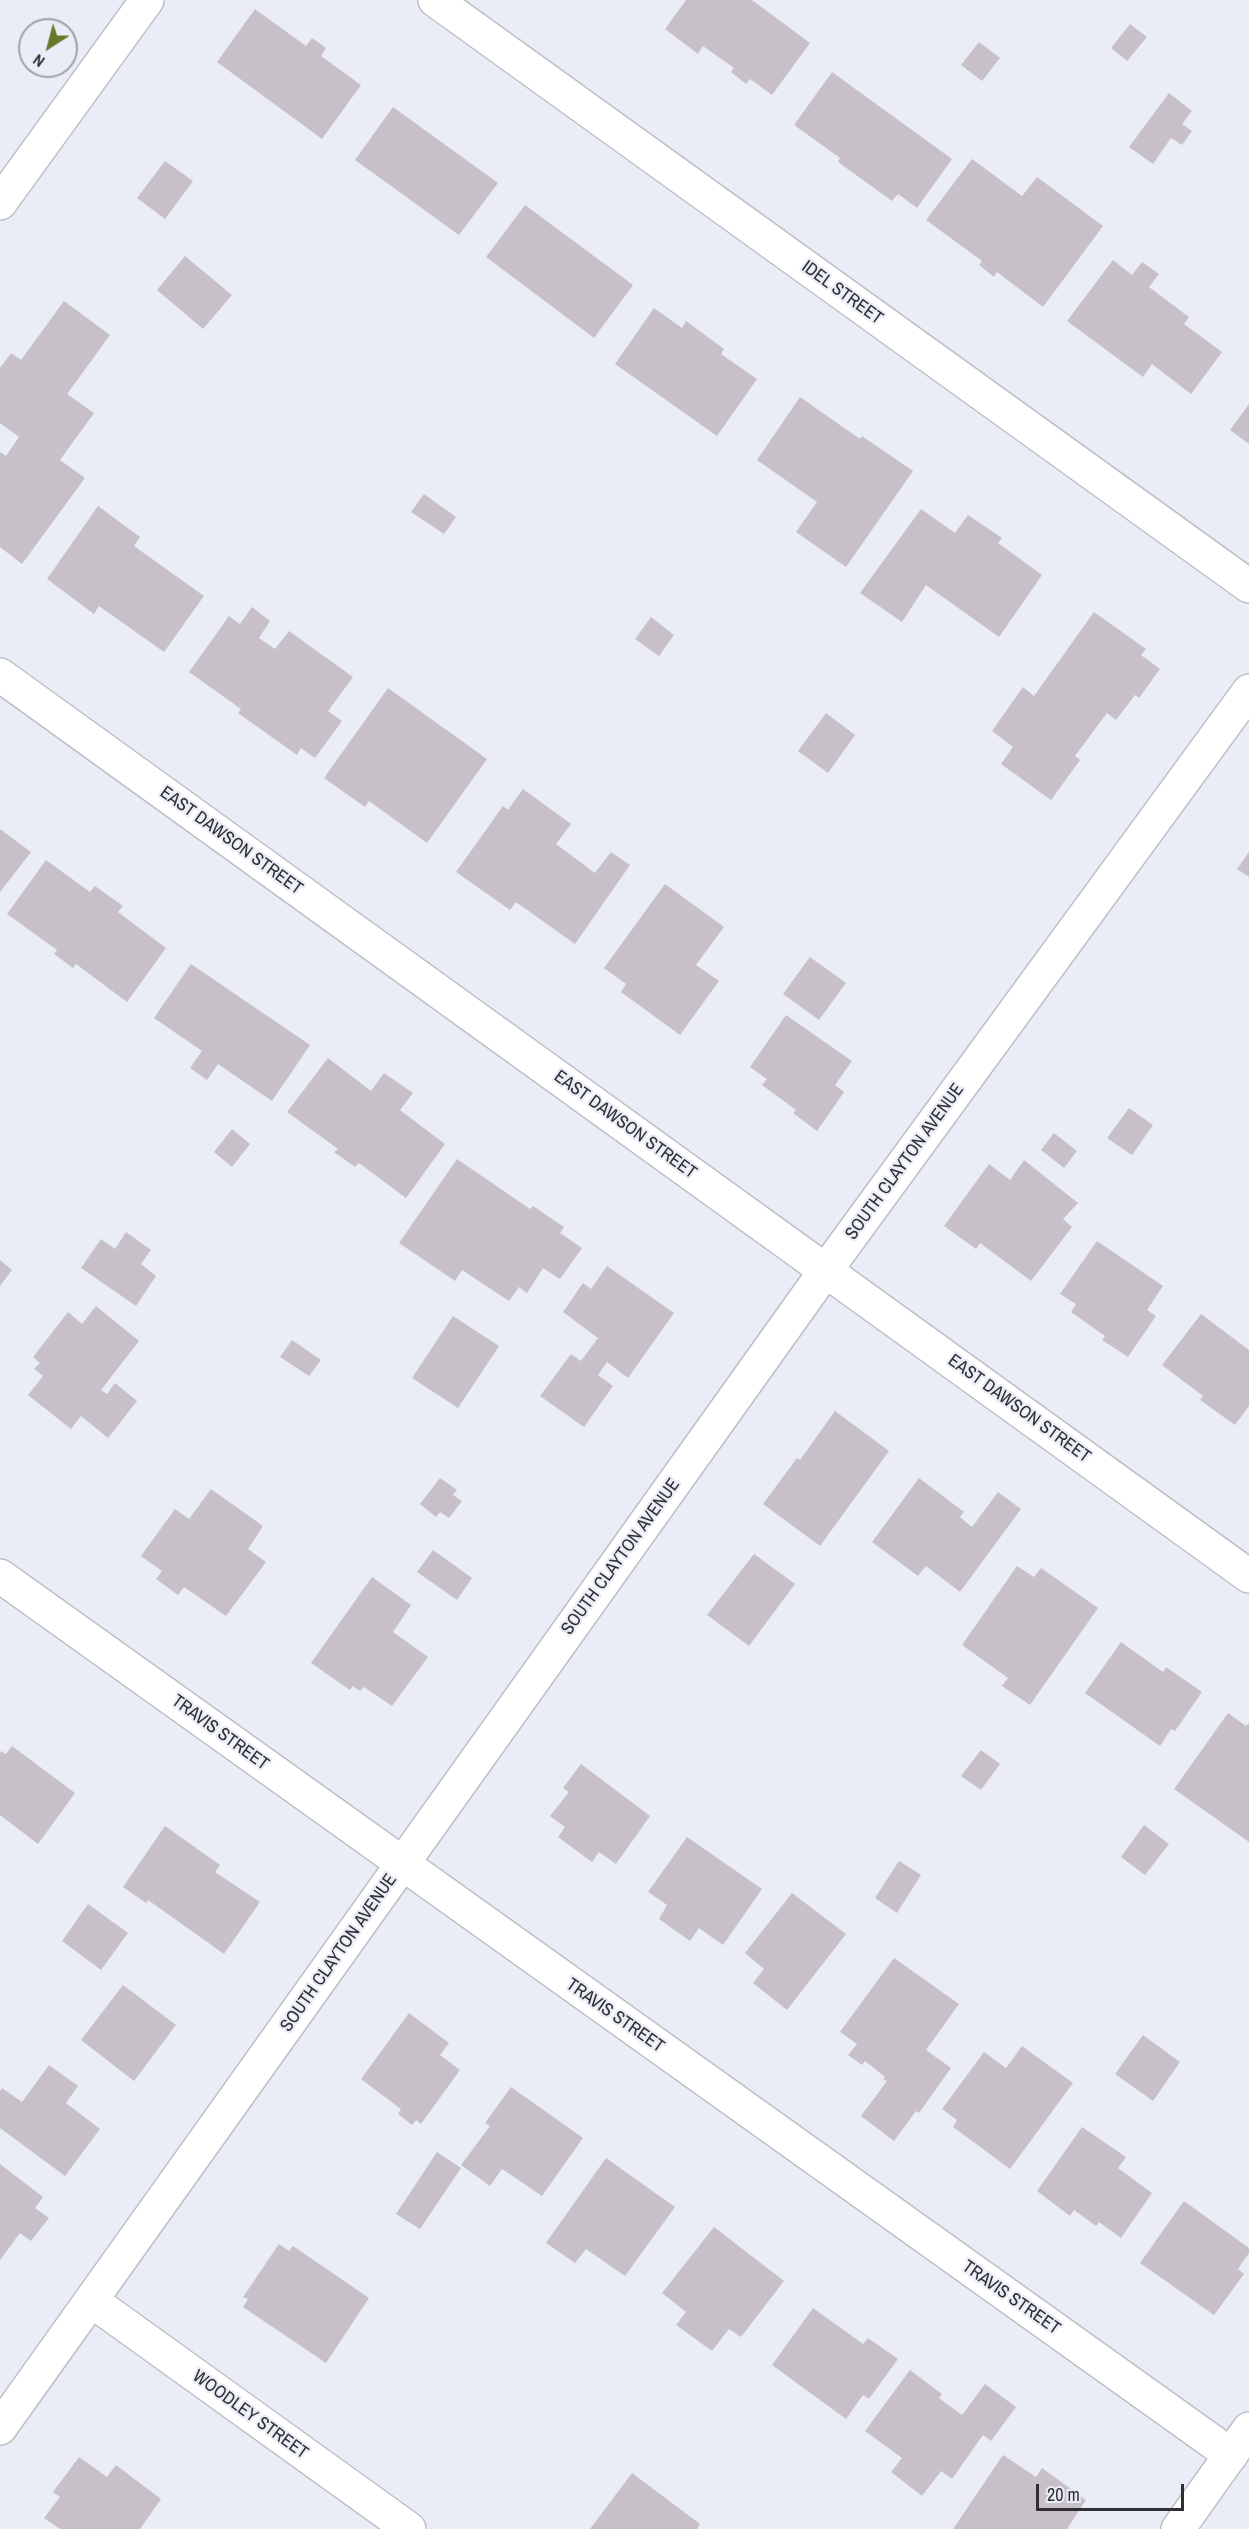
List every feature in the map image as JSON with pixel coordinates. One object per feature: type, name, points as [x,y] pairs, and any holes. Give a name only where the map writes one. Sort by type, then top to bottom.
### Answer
[{"type":"street","points":[[0,203],[147,0]]},
{"type":"street","name":"IDEL STREET","points":[[435,0],[1249,586]]},
{"type":"street","name":"EAST DAWSON STREET","points":[[0,675],[1249,1576]]},
{"type":"street","name":"SOUTH CLAYTON AVENUE","points":[[0,2428],[826,1270],[1249,691]]},
{"type":"street","name":"TRAVIS STREET","points":[[0,1576],[402,1864],[1240,2442]]},
{"type":"street","name":"WOODLEY STREET","points":[[92,2301],[409,2529]]},
{"type":"street","points":[[1178,2529],[1240,2442]]},
{"type":"building","points":[[686,0],[752,0],[810,43],[772,95],[750,79],[746,84],[731,72],[734,68],[703,46],[698,54],[665,29]]},
{"type":"building","points":[[255,9],[306,46],[312,38],[326,48],[321,56],[361,85],[322,139],[217,62]]},
{"type":"building","points":[[1130,24],[1147,37],[1127,61],[1111,48]]},
{"type":"building","points":[[979,42],[1000,58],[982,81],[961,65]]},
{"type":"building","points":[[832,72],[952,159],[917,208],[898,194],[892,201],[838,162],[840,158],[794,125]]},
{"type":"building","points":[[1169,93],[1192,111],[1182,124],[1192,131],[1182,145],[1171,138],[1153,164],[1129,147]]},
{"type":"building","points":[[393,107],[498,183],[459,235],[355,160]]},
{"type":"building","points":[[972,159],[1022,196],[1037,177],[1103,226],[1043,307],[997,272],[994,277],[979,265],[982,261],[926,220]]},
{"type":"building","points":[[165,161],[193,181],[165,219],[137,198]]},
{"type":"building","points":[[525,205],[633,285],[594,338],[486,257]]},
{"type":"building","points":[[185,256],[232,295],[203,329],[157,290]]},
{"type":"building","points":[[1113,260],[1132,275],[1142,262],[1159,274],[1149,287],[1189,317],[1184,324],[1222,352],[1191,394],[1152,364],[1143,377],[1067,321]]},
{"type":"building","points":[[64,301],[110,335],[67,394],[94,413],[60,460],[85,478],[22,564],[0,547],[0,452],[6,456],[19,437],[0,423],[0,368],[11,353],[21,360]]},
{"type":"building","points":[[654,308],[682,328],[686,321],[724,349],[721,354],[757,379],[717,436],[615,364]]},
{"type":"building","points":[[800,397],[860,439],[862,436],[913,471],[846,567],[796,532],[817,502],[757,460]]},
{"type":"building","points":[[1249,404],[1249,444],[1230,430]]},
{"type":"building","points":[[424,494],[456,517],[444,534],[411,512]]},
{"type":"building","points":[[98,506],[140,537],[134,546],[204,596],[164,652],[99,606],[94,614],[47,579]]},
{"type":"building","points":[[921,509],[955,533],[968,515],[1002,538],[998,543],[1042,575],[999,637],[926,585],[902,622],[860,593]]},
{"type":"building","points":[[252,607],[270,621],[259,638],[275,649],[289,631],[353,677],[328,711],[342,721],[315,758],[301,748],[297,755],[238,713],[241,709],[189,672],[229,616],[240,624]]},
{"type":"building","points":[[1094,612],[1146,649],[1141,655],[1160,669],[1139,698],[1135,695],[1116,720],[1107,713],[1075,756],[1080,760],[1051,800],[1001,764],[1013,747],[992,731],[1023,687],[1034,696]]},
{"type":"building","points":[[651,617],[674,635],[659,656],[635,639]]},
{"type":"building","points":[[388,688],[487,759],[427,843],[369,801],[365,807],[324,778]]},
{"type":"building","points":[[826,713],[855,735],[828,773],[798,751]]},
{"type":"building","points":[[523,789],[571,824],[556,844],[595,873],[611,852],[630,865],[575,944],[516,902],[510,910],[456,872],[503,806],[508,810]]},
{"type":"building","points":[[0,829],[31,852],[0,892]]},
{"type":"building","points":[[1249,852],[1249,877],[1237,869]]},
{"type":"building","points":[[46,860],[90,892],[95,886],[123,906],[118,912],[166,948],[127,1002],[76,964],[73,968],[54,954],[57,950],[7,914]]},
{"type":"building","points":[[665,884],[724,927],[696,965],[719,981],[680,1035],[621,992],[626,984],[604,968]]},
{"type":"building","points":[[810,957],[846,983],[819,1020],[783,994]]},
{"type":"building","points":[[191,964],[310,1045],[272,1101],[218,1064],[207,1080],[190,1068],[202,1051],[154,1018]]},
{"type":"building","points":[[786,1015],[852,1061],[835,1085],[844,1092],[817,1131],[793,1113],[796,1110],[762,1085],[767,1079],[750,1067]]},
{"type":"building","points":[[328,1058],[371,1091],[384,1073],[413,1093],[400,1110],[445,1144],[406,1198],[359,1163],[355,1167],[334,1152],[338,1149],[287,1112]]},
{"type":"building","points":[[1129,1108],[1153,1125],[1132,1155],[1107,1138]]},
{"type":"building","points":[[232,1129],[250,1144],[232,1167],[214,1152]]},
{"type":"building","points":[[1054,1133],[1077,1151],[1064,1168],[1041,1150]]},
{"type":"building","points":[[457,1159],[530,1209],[533,1206],[564,1227],[560,1233],[582,1248],[560,1279],[543,1268],[527,1293],[519,1287],[509,1301],[462,1270],[455,1281],[399,1243]]},
{"type":"building","points":[[1024,1160],[1078,1203],[1063,1219],[1072,1227],[1031,1281],[980,1243],[976,1249],[944,1226],[989,1164],[1010,1180]]},
{"type":"building","points":[[126,1232],[151,1250],[141,1264],[156,1276],[136,1306],[81,1268],[101,1239],[115,1249]]},
{"type":"building","points":[[1097,1241],[1163,1286],[1147,1310],[1156,1316],[1128,1357],[1102,1340],[1105,1336],[1071,1312],[1076,1304],[1060,1294]]},
{"type":"building","points":[[0,1260],[12,1270],[0,1286]]},
{"type":"building","points":[[607,1266],[674,1313],[628,1378],[607,1362],[598,1375],[613,1386],[584,1427],[540,1396],[571,1354],[581,1361],[598,1338],[563,1312],[583,1283],[591,1289]]},
{"type":"building","points":[[96,1306],[139,1341],[101,1390],[107,1394],[115,1383],[137,1401],[108,1438],[81,1416],[71,1429],[28,1395],[43,1376],[34,1369],[40,1363],[33,1357],[68,1312],[82,1324]]},
{"type":"building","points":[[1201,1314],[1249,1350],[1249,1406],[1235,1425],[1200,1400],[1203,1396],[1162,1365]]},
{"type":"building","points":[[453,1316],[499,1346],[458,1408],[412,1378]]},
{"type":"building","points":[[292,1340],[321,1360],[309,1376],[280,1357]]},
{"type":"building","points":[[835,1411],[889,1451],[820,1546],[763,1504],[797,1458],[800,1460]]},
{"type":"building","points":[[440,1478],[457,1490],[453,1495],[462,1501],[449,1518],[440,1512],[436,1517],[420,1504]]},
{"type":"building","points":[[919,1478],[964,1512],[960,1517],[972,1527],[998,1492],[1021,1509],[960,1592],[926,1566],[918,1576],[872,1542]]},
{"type":"building","points":[[211,1489],[263,1526],[248,1549],[266,1562],[226,1616],[184,1587],[178,1595],[156,1579],[162,1571],[141,1556],[175,1509],[189,1519]]},
{"type":"building","points":[[433,1550],[472,1578],[457,1600],[417,1572]]},
{"type":"building","points":[[754,1554],[795,1584],[749,1646],[707,1615]]},
{"type":"building","points":[[1017,1566],[1034,1577],[1041,1568],[1098,1608],[1030,1705],[1002,1686],[1008,1678],[962,1645]]},
{"type":"building","points":[[372,1577],[411,1605],[393,1632],[428,1657],[392,1706],[364,1687],[360,1691],[353,1686],[350,1690],[311,1663]]},
{"type":"building","points":[[1121,1642],[1163,1672],[1166,1667],[1202,1692],[1175,1731],[1171,1729],[1160,1746],[1085,1693]]},
{"type":"building","points":[[1228,1713],[1246,1726],[1249,1723],[1249,1842],[1174,1789]]},
{"type":"building","points":[[12,1746],[75,1793],[38,1844],[0,1815],[0,1753],[1,1751],[6,1754]]},
{"type":"building","points":[[981,1750],[1000,1764],[981,1790],[961,1776]]},
{"type":"building","points":[[581,1764],[650,1816],[616,1864],[599,1852],[592,1862],[558,1837],[565,1827],[550,1816],[569,1792],[563,1788]]},
{"type":"building","points":[[1144,1825],[1169,1844],[1145,1875],[1121,1857]]},
{"type":"building","points":[[165,1826],[220,1865],[215,1872],[260,1902],[224,1954],[148,1900],[146,1903],[123,1887]]},
{"type":"building","points":[[687,1837],[762,1889],[723,1945],[699,1928],[690,1941],[659,1919],[667,1905],[648,1892]]},
{"type":"building","points":[[899,1861],[921,1875],[897,1913],[875,1898]]},
{"type":"building","points":[[792,1893],[846,1934],[787,2010],[753,1983],[764,1969],[745,1953]]},
{"type":"building","points":[[88,1904],[128,1933],[101,1970],[62,1941]]},
{"type":"building","points":[[894,1958],[959,2004],[926,2050],[951,2068],[919,2113],[916,2111],[894,2141],[861,2116],[887,2081],[865,2061],[862,2065],[848,2055],[857,2044],[840,2032]]},
{"type":"building","points":[[123,1985],[176,2025],[134,2081],[81,2040]]},
{"type":"building","points":[[409,2013],[449,2043],[440,2055],[460,2070],[421,2124],[416,2120],[412,2125],[398,2114],[401,2109],[361,2079]]},
{"type":"building","points":[[1143,2035],[1180,2062],[1153,2101],[1115,2074]]},
{"type":"building","points":[[1022,2046],[1073,2083],[1010,2169],[953,2127],[957,2120],[942,2109],[984,2052],[1006,2068]]},
{"type":"building","points":[[49,2065],[78,2086],[66,2103],[100,2129],[65,2176],[0,2128],[0,2091],[2,2088],[22,2102]]},
{"type":"building","points":[[511,2087],[583,2138],[542,2196],[502,2169],[490,2186],[461,2165],[490,2126],[485,2123]]},
{"type":"building","points":[[1082,2127],[1126,2157],[1118,2168],[1152,2193],[1121,2238],[1099,2222],[1096,2226],[1074,2210],[1070,2216],[1037,2191]]},
{"type":"building","points":[[437,2152],[461,2168],[420,2229],[396,2214]]},
{"type":"building","points":[[606,2158],[675,2207],[625,2276],[586,2249],[575,2263],[546,2243]]},
{"type":"building","points":[[0,2164],[43,2197],[35,2208],[49,2218],[31,2241],[20,2233],[0,2260]]},
{"type":"building","points":[[1184,2201],[1249,2248],[1249,2253],[1238,2269],[1244,2274],[1214,2315],[1140,2263]]},
{"type":"building","points":[[714,2227],[784,2281],[741,2337],[729,2329],[712,2351],[676,2325],[686,2312],[662,2293]]},
{"type":"building","points":[[279,2244],[289,2251],[293,2246],[369,2298],[326,2363],[243,2307],[248,2299],[243,2297]]},
{"type":"building","points":[[813,2308],[863,2344],[868,2338],[898,2359],[869,2399],[863,2395],[846,2419],[772,2365]]},
{"type":"building","points":[[910,2370],[942,2394],[939,2398],[962,2415],[985,2384],[1016,2407],[991,2441],[983,2435],[952,2479],[941,2471],[922,2496],[891,2472],[902,2458],[865,2431]]},
{"type":"building","points":[[1003,2455],[1036,2477],[1042,2468],[1086,2500],[1067,2529],[953,2529]]},
{"type":"building","points":[[79,2457],[107,2477],[116,2465],[161,2499],[140,2529],[60,2529],[44,2518],[60,2497],[53,2492]]},
{"type":"building","points":[[632,2473],[700,2524],[697,2529],[590,2529]]}]
